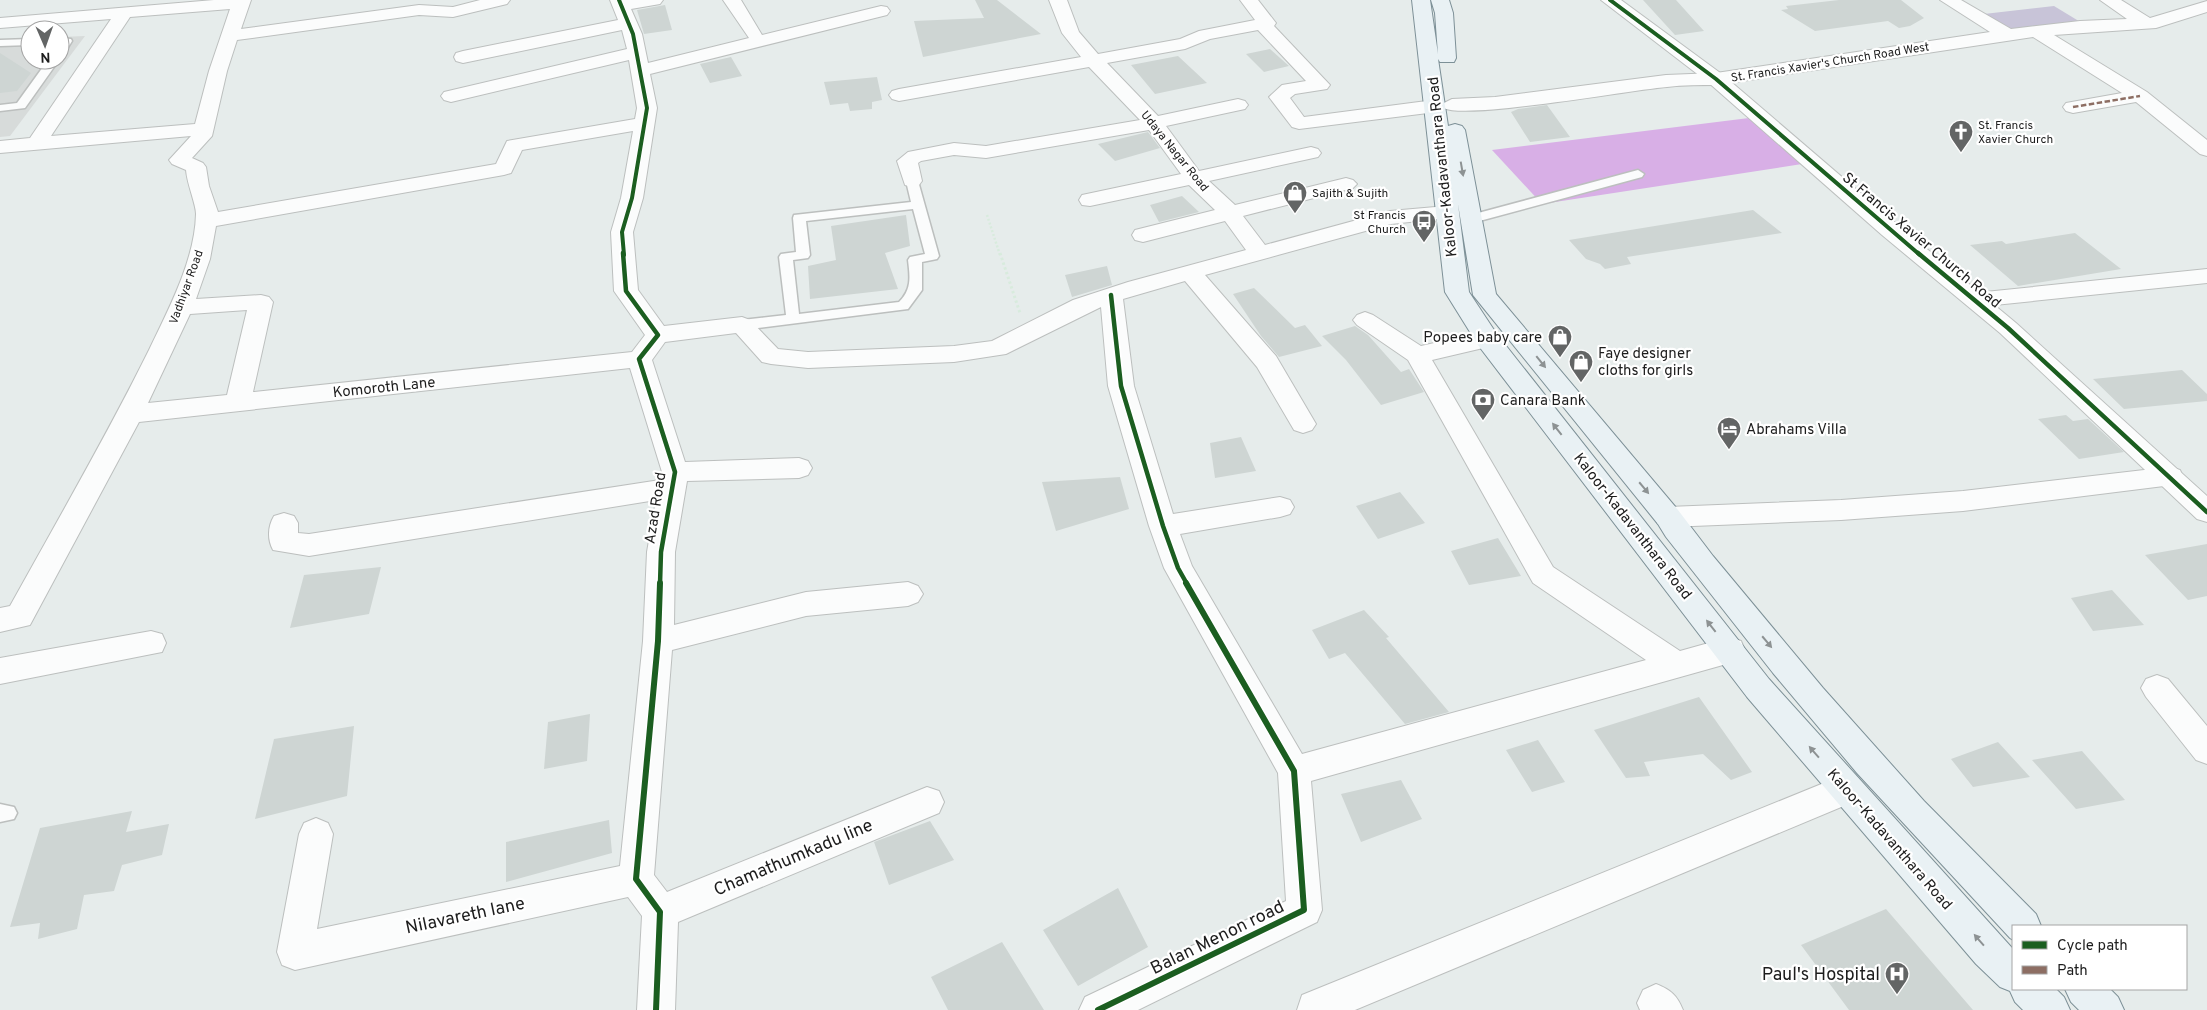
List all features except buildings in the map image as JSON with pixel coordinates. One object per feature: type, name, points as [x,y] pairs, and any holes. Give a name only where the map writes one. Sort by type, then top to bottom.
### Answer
[{"type":"main road","name":"Kaloor-Kadavanthara Road","points":[[1421,0],[1444,106],[1463,213],[1485,295],[1668,517],[1676,530],[1741,612],[1897,794],[2022,925]]},
{"type":"main road","name":"Kaloor-Kadavanthara Road","points":[[1440,0],[1444,13],[1444,106]]},
{"type":"main road","name":"Kaloor-Kadavanthara Road","points":[[1463,213],[1457,292],[1487,339],[1758,688],[1989,951],[2012,973]]},
{"type":"main road","points":[[2029,990],[2051,1010]]},
{"type":"main road","points":[[2085,990],[2105,1010]]},
{"type":"street","points":[[230,36],[420,10],[452,12],[501,0]]},
{"type":"street","points":[[463,57],[654,0]]},
{"type":"street","points":[[732,0],[754,34]]},
{"type":"street","name":"Udaya Nagar Road","points":[[1058,0],[1071,33],[1093,60],[1154,122],[1194,178],[1230,213],[1259,253]]},
{"type":"street","points":[[899,94],[1185,44],[1205,35],[1267,23],[1249,0]]},
{"type":"street","name":"St Francis Xavier Church Road","points":[[1610,0],[1716,79],[2008,328],[2207,512]]},
{"type":"street","points":[[1949,0],[2008,35]]},
{"type":"street","points":[[2109,0],[2146,23]]},
{"type":"street","points":[[0,23],[241,1]]},
{"type":"street","name":"Vadhiyar Road","points":[[0,620],[19,617],[130,414],[181,308],[199,260],[207,213],[198,186],[196,167],[179,160],[202,136],[218,71],[241,1]]},
{"type":"street","points":[[451,96],[638,62],[881,4]]},
{"type":"street","name":"St. Francis Xavier's Church Road West","points":[[1262,24],[1320,84],[1289,89],[1280,97],[1299,123],[1335,120],[1382,111],[1495,103],[1666,81],[1716,79],[2080,26],[2156,23],[2207,6]]},
{"type":"street","points":[[623,9],[638,62],[647,108],[632,198],[622,232],[626,291],[658,335]]},
{"type":"street","points":[[36,144],[125,12]]},
{"type":"street","points":[[2037,32],[2140,96],[2206,148]]},
{"type":"street","points":[[2073,107],[2140,96]]},
{"type":"street","points":[[912,182],[907,161],[915,156],[954,149],[986,152],[1238,105]]},
{"type":"street","points":[[206,221],[504,169],[514,145],[644,123]]},
{"type":"street","points":[[0,147],[204,129]]},
{"type":"street","points":[[1090,200],[1311,153]]},
{"type":"street","points":[[1144,235],[1346,184]]},
{"type":"street","points":[[639,359],[658,335],[742,325],[771,356],[808,360],[963,353],[997,348],[1081,305],[1111,295],[1390,218],[1463,213]]},
{"type":"street","points":[[1191,273],[1267,362],[1303,424]]},
{"type":"street","points":[[1975,300],[2207,276]]},
{"type":"street","points":[[1111,295],[1121,386],[1163,526],[1178,568],[1294,771],[1434,734],[1730,650]]},
{"type":"street","points":[[181,308],[261,302],[238,403]]},
{"type":"street","points":[[1365,320],[1416,355],[1544,575],[1676,664]]},
{"type":"street","points":[[1416,355],[1487,339]]},
{"type":"street","name":"Komoroth Lane","points":[[130,414],[639,359]]},
{"type":"street","name":"Azad Road","points":[[636,879],[658,640],[661,552],[674,480],[639,359]]},
{"type":"street","points":[[284,523],[283,542],[309,545],[674,480],[799,468]]},
{"type":"street","points":[[1668,517],[1831,510],[1963,501],[2170,478]]},
{"type":"street","points":[[1163,526],[1280,506]]},
{"type":"street","points":[[658,640],[806,604],[908,594]]},
{"type":"street","points":[[0,671],[151,643]]},
{"type":"street","points":[[2157,688],[2207,750]]},
{"type":"street","name":"Balan Menon road","points":[[1098,1010],[1304,910],[1294,771]]},
{"type":"street","points":[[1316,1010],[1315,1008],[1846,789]]},
{"type":"street","name":"Chamathumkadu line","points":[[660,912],[927,802]]},
{"type":"street","name":"Nilavareth lane","points":[[316,834],[295,952],[636,879]]},
{"type":"street","points":[[636,879],[660,912],[656,1010]]},
{"type":"lane","points":[[0,43],[20,42]]},
{"type":"lane","points":[[0,108],[21,106],[47,70]]},
{"type":"lane","points":[[1463,213],[1638,174]]},
{"type":"lane","points":[[742,325],[903,306],[913,296],[918,287],[915,260],[932,256],[912,182]]},
{"type":"lane","points":[[793,319],[786,257],[804,255],[799,218],[917,205]]},
{"type":"path","points":[[987,215],[1027,333]]},
{"type":"shaded area","points":[[2054,6],[2082,23],[2011,32],[1984,14]]},
{"type":"shaded area","points":[[85,36],[70,56],[70,37]]},
{"type":"shaded area","points":[[20,40],[20,70],[60,70],[10,136],[0,137],[0,41]]},
{"type":"shaded area","points":[[1749,118],[1802,164],[1542,204],[1492,150]]},
{"type":"marked path","points":[[2073,107],[2140,96]]},
{"type":"cycle path","points":[[619,0],[633,34],[647,108],[632,198],[622,232],[626,291],[658,335],[639,359],[675,472],[661,552],[658,641],[636,879],[660,912],[656,1010]]},
{"type":"cycle path","points":[[1610,0],[1716,79],[1890,230],[2008,328],[2207,512]]},
{"type":"cycle path","points":[[1098,1010],[1304,910],[1294,771],[1178,568],[1163,526],[1121,386],[1111,295]]},
{"type":"place","name":"St. Francis Xavier Church","points":[[1961,153]]},
{"type":"place","name":"Sajith & Sujith","points":[[1295,214]]},
{"type":"place","name":"St Francis Church","points":[[1424,243]]},
{"type":"place","name":"Popees baby care","points":[[1560,358]]},
{"type":"place","name":"Faye designer cloths for girls","points":[[1581,383]]},
{"type":"place","name":"Canara Bank","points":[[1483,421]]},
{"type":"place","name":"Abrahams Villa","points":[[1729,450]]},
{"type":"place","name":"Paul's Hospital","points":[[1897,995]]}]
